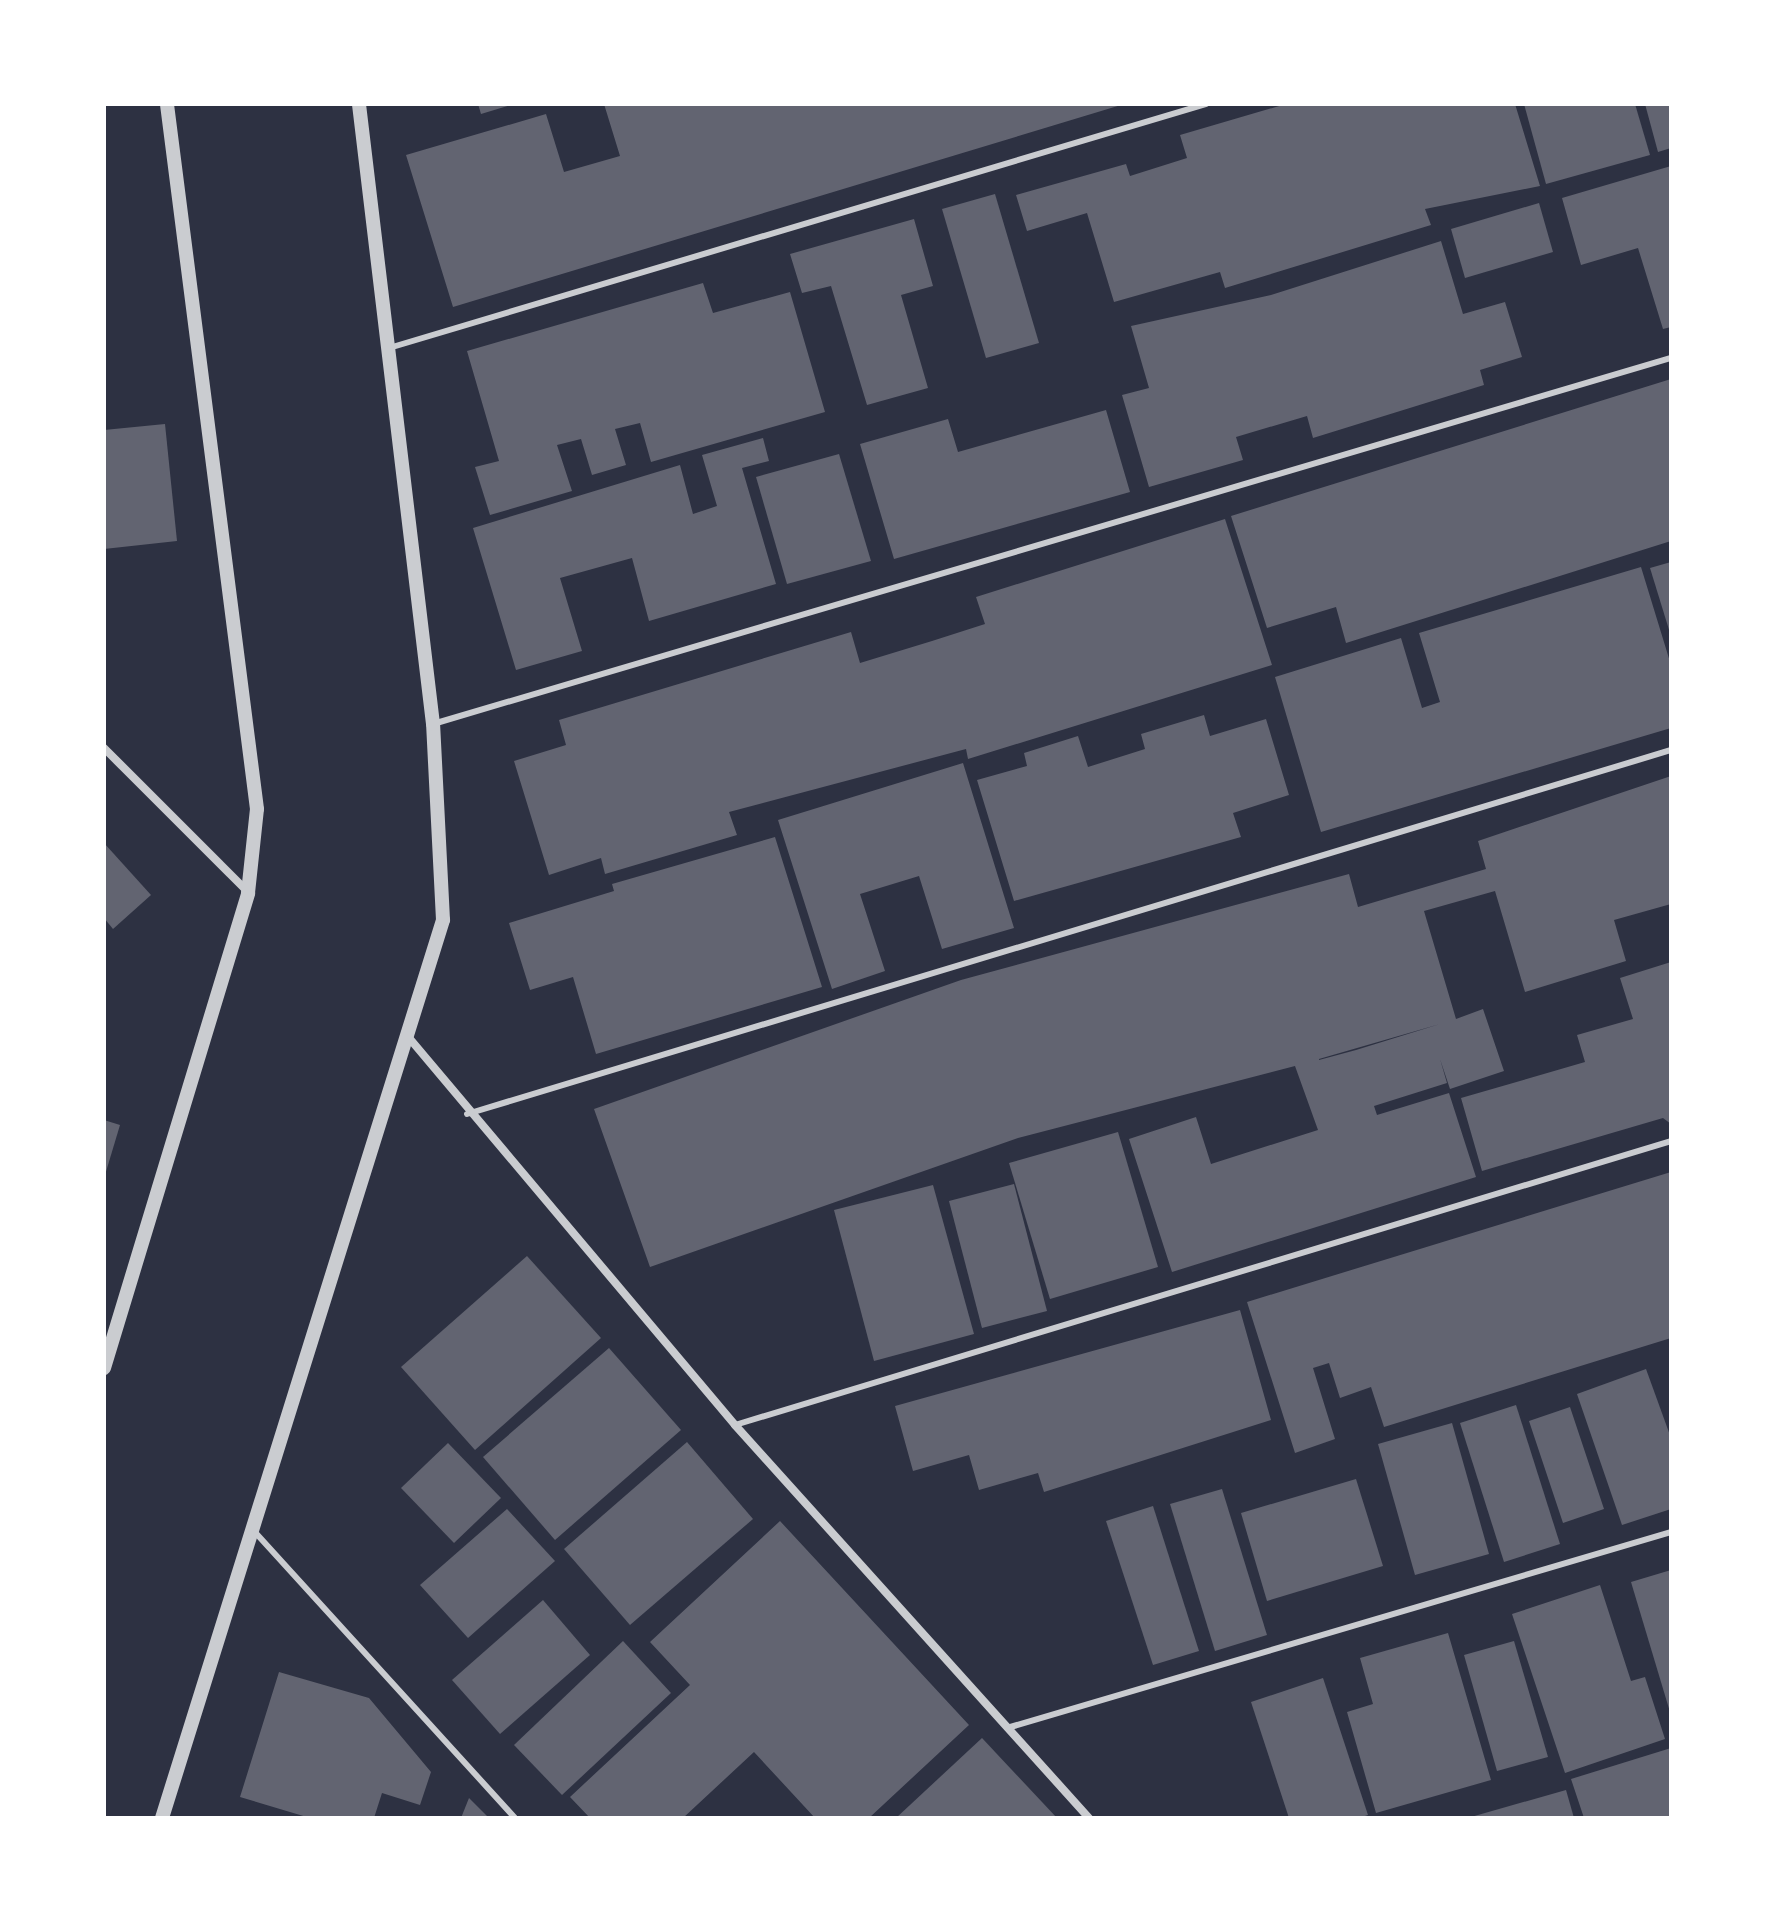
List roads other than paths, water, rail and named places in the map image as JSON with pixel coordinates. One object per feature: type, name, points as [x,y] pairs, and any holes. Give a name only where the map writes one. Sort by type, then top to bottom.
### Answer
[{"type":"street","points":[[104,1368],[248,893],[257,809],[167,104]]},
{"type":"street","points":[[162,1818],[410,1039],[443,920],[433,724],[359,104]]},
{"type":"street","points":[[104,748],[248,893]]},
{"type":"street","points":[[410,1039],[467,1114],[735,1425],[1089,1818]]},
{"type":"lane","points":[[388,349],[1206,104]]},
{"type":"lane","points":[[433,724],[1671,358]]},
{"type":"lane","points":[[467,1114],[1671,750]]},
{"type":"lane","points":[[735,1425],[1671,1141]]},
{"type":"lane","points":[[253,1530],[515,1818]]},
{"type":"lane","points":[[1007,1728],[1671,1532]]}]
